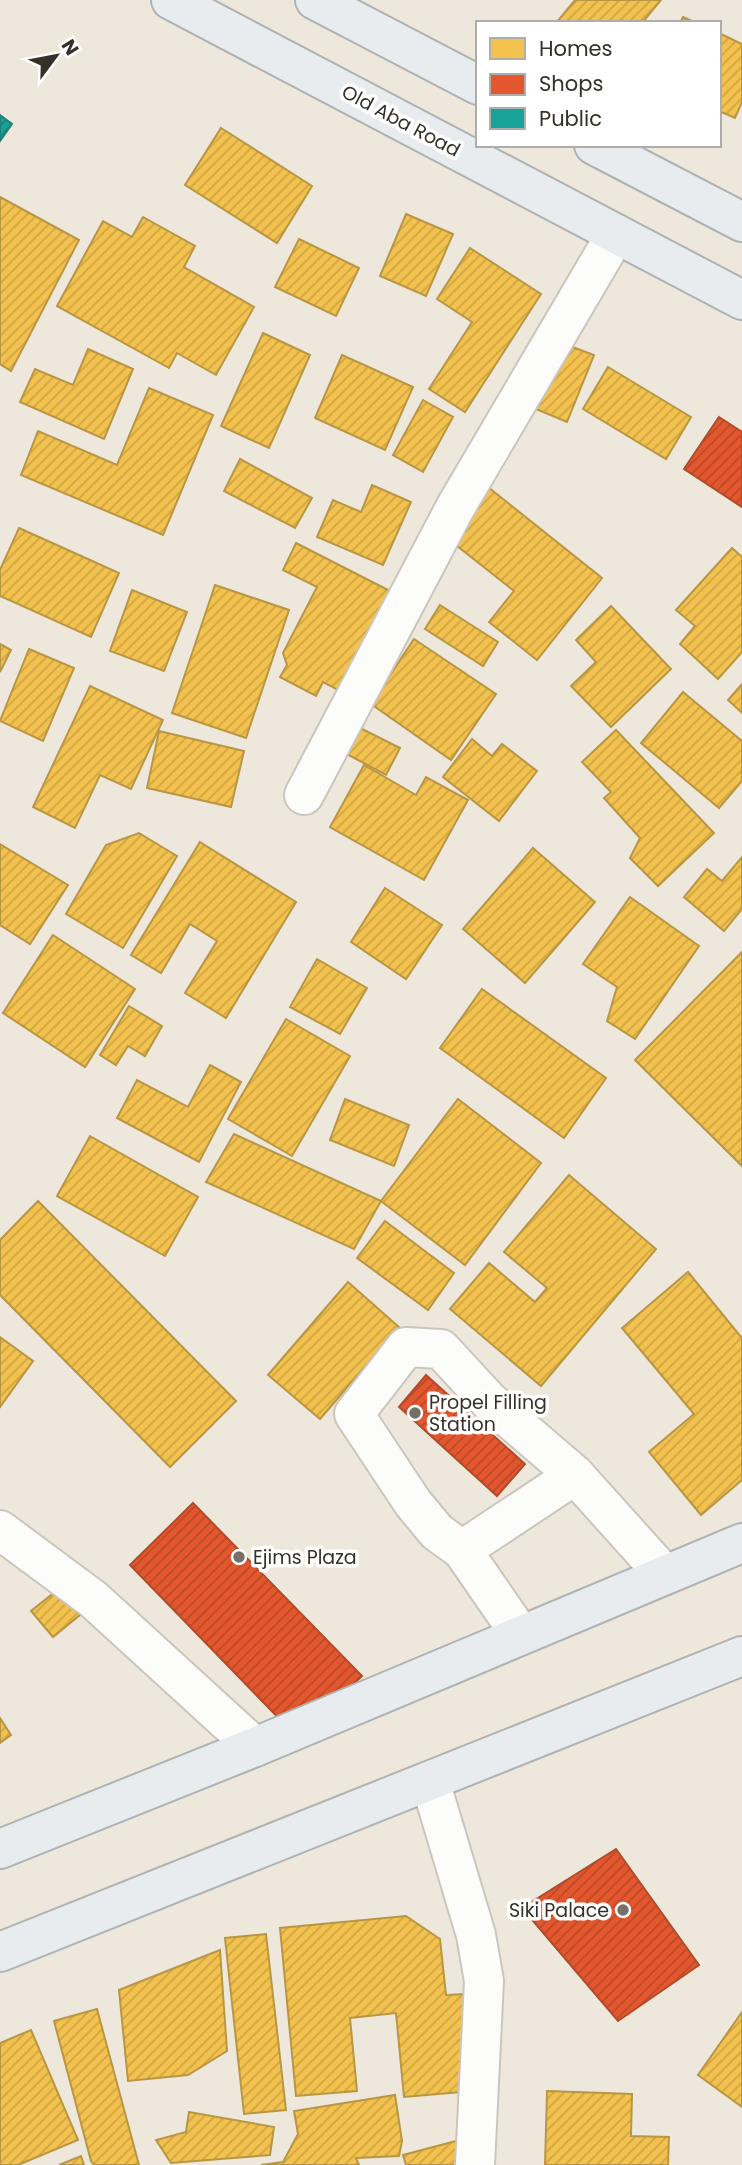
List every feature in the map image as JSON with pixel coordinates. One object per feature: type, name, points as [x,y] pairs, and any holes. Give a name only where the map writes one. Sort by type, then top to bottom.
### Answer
[{"type":"main road","name":"Old Aba Road","points":[[171,0],[742,300]]},
{"type":"main road","points":[[316,0],[476,84]]},
{"type":"main road","points":[[598,147],[742,222]]},
{"type":"main road","points":[[0,1849],[255,1747],[742,1543]]},
{"type":"main road","points":[[0,1952],[742,1656]]},
{"type":"street","points":[[304,795],[455,508],[615,234]]},
{"type":"street","points":[[520,1634],[462,1550],[437,1532],[413,1503],[354,1414],[406,1347],[441,1349],[489,1401],[575,1475],[664,1574]]},
{"type":"street","points":[[462,1550],[575,1475]]},
{"type":"street","points":[[0,1530],[93,1599],[255,1747]]},
{"type":"street","points":[[430,1781],[476,1936],[484,1981],[475,2165]]},
{"type":"building: Homes","points":[[575,0],[661,0],[644,21],[558,21]]},
{"type":"building: Homes","points":[[721,34],[742,44],[742,102],[735,118],[721,112]]},
{"type":"building: Homes","points":[[221,128],[312,186],[277,243],[185,185]]},
{"type":"building: Homes","points":[[0,197],[79,240],[11,371],[0,364]]},
{"type":"building: Homes","points":[[406,214],[453,234],[426,296],[380,276]]},
{"type":"building: Homes","points":[[143,217],[195,246],[184,267],[254,307],[216,375],[177,353],[169,368],[57,306],[103,221],[132,237]]},
{"type":"building: Homes","points":[[299,239],[359,268],[336,316],[275,287]]},
{"type":"building: Homes","points":[[470,248],[541,294],[465,412],[429,389],[472,322],[437,299]]},
{"type":"building: Homes","points":[[263,333],[310,355],[269,448],[221,426]]},
{"type":"building: Homes","points":[[562,343],[594,355],[567,422],[531,407]]},
{"type":"building: Homes","points":[[88,349],[133,369],[104,439],[20,402],[35,369],[73,385]]},
{"type":"building: Homes","points":[[342,355],[413,387],[385,450],[315,418]]},
{"type":"building: Homes","points":[[608,367],[691,417],[666,459],[583,409]]},
{"type":"building: Homes","points":[[149,388],[213,415],[163,535],[21,475],[38,431],[117,465]]},
{"type":"building: Homes","points":[[423,400],[453,417],[423,472],[393,455]]},
{"type":"building: Homes","points":[[240,459],[312,498],[295,528],[224,491]]},
{"type":"building: Homes","points":[[372,485],[411,502],[383,565],[317,537],[333,500],[361,512]]},
{"type":"building: Homes","points":[[488,487],[602,578],[537,660],[489,622],[514,591],[447,538]]},
{"type":"building: Homes","points":[[19,528],[119,573],[91,637],[0,596],[0,570]]},
{"type":"building: Homes","points":[[296,543],[392,592],[342,692],[323,682],[316,696],[280,677],[287,665],[283,653],[317,587],[283,570]]},
{"type":"building: Homes","points":[[732,548],[742,557],[742,652],[718,679],[680,644],[695,626],[676,610]]},
{"type":"building: Homes","points":[[215,585],[289,610],[246,738],[172,713]]},
{"type":"building: Homes","points":[[132,590],[187,612],[164,671],[110,651]]},
{"type":"building: Homes","points":[[440,605],[498,642],[483,666],[425,629]]},
{"type":"building: Homes","points":[[611,606],[671,669],[611,727],[571,686],[596,662],[576,640]]},
{"type":"building: Homes","points":[[414,639],[496,694],[451,760],[371,704]]},
{"type":"building: Homes","points":[[0,644],[11,650],[0,672]]},
{"type":"building: Homes","points":[[29,649],[74,668],[43,741],[0,721]]},
{"type":"building: Homes","points":[[742,684],[742,713],[728,700]]},
{"type":"building: Homes","points":[[90,686],[163,720],[131,789],[100,775],[75,828],[33,807]]},
{"type":"building: Homes","points":[[683,692],[742,741],[742,781],[719,808],[641,743]]},
{"type":"building: Homes","points":[[356,726],[400,748],[386,775],[343,752]]},
{"type":"building: Homes","points":[[616,730],[714,833],[658,886],[630,858],[640,838],[604,798],[611,792],[582,762]]},
{"type":"building: Homes","points":[[159,731],[244,751],[231,807],[147,788]]},
{"type":"building: Homes","points":[[472,739],[492,756],[502,744],[537,771],[499,821],[443,777]]},
{"type":"building: Homes","points":[[364,765],[416,795],[426,777],[468,800],[424,880],[330,827]]},
{"type":"building: Homes","points":[[139,833],[177,856],[123,948],[66,914],[106,845]]},
{"type":"building: Homes","points":[[200,842],[296,902],[226,1018],[185,993],[217,941],[190,924],[161,973],[131,955]]},
{"type":"building: Homes","points":[[0,844],[68,885],[30,944],[0,925]]},
{"type":"building: Homes","points":[[533,848],[595,902],[525,983],[463,929]]},
{"type":"building: Homes","points":[[742,857],[742,909],[724,931],[684,897],[707,869],[722,881]]},
{"type":"building: Homes","points":[[385,888],[442,925],[406,979],[351,942]]},
{"type":"building: Homes","points":[[630,897],[699,946],[635,1039],[607,1021],[617,987],[583,964]]},
{"type":"building: Homes","points":[[53,935],[135,989],[85,1067],[3,1013]]},
{"type":"building: Homes","points":[[742,952],[742,1166],[635,1060]]},
{"type":"building: Homes","points":[[317,959],[367,988],[340,1034],[290,1007]]},
{"type":"building: Homes","points":[[482,989],[606,1078],[564,1138],[440,1048]]},
{"type":"building: Homes","points":[[129,1006],[162,1026],[145,1056],[128,1046],[116,1065],[100,1055]]},
{"type":"building: Homes","points":[[286,1019],[350,1056],[292,1156],[228,1119]]},
{"type":"building: Homes","points":[[210,1065],[241,1082],[199,1162],[117,1118],[137,1080],[188,1107]]},
{"type":"building: Homes","points":[[345,1099],[409,1125],[394,1166],[330,1140]]},
{"type":"building: Homes","points":[[458,1099],[541,1163],[465,1265],[381,1201]]},
{"type":"building: Homes","points":[[234,1134],[381,1201],[354,1249],[206,1182]]},
{"type":"building: Homes","points":[[90,1136],[198,1197],[165,1256],[57,1196]]},
{"type":"building: Homes","points":[[569,1175],[656,1249],[541,1386],[450,1309],[489,1263],[535,1302],[547,1288],[504,1252]]},
{"type":"building: Homes","points":[[38,1201],[236,1401],[170,1467],[0,1295],[0,1240]]},
{"type":"building: Homes","points":[[385,1221],[454,1273],[428,1310],[357,1258]]},
{"type":"building: Homes","points":[[688,1272],[742,1338],[742,1480],[701,1515],[649,1452],[694,1414],[622,1328]]},
{"type":"building: Homes","points":[[348,1282],[399,1327],[320,1419],[268,1375]]},
{"type":"building: Homes","points":[[0,1337],[33,1361],[0,1407]]},
{"type":"building: Homes","points":[[60,1588],[80,1615],[53,1637],[31,1611]]},
{"type":"building: Homes","points":[[0,1718],[11,1735],[0,1743]]},
{"type":"building: Homes","points":[[406,1916],[440,1939],[446,1995],[464,1994],[473,2091],[404,2097],[396,2013],[350,2018],[357,2091],[296,2096],[280,1928]]},
{"type":"building: Homes","points":[[266,1934],[286,2110],[244,2114],[225,1938]]},
{"type":"building: Homes","points":[[220,1950],[227,2051],[188,2075],[128,2081],[119,1990]]},
{"type":"building: Homes","points":[[97,2009],[139,2165],[94,2165],[91,2161],[54,2021]]},
{"type":"building: Homes","points":[[742,2012],[742,2107],[698,2075]]},
{"type":"building: Homes","points":[[31,2030],[78,2140],[18,2165],[0,2165],[0,2043]]},
{"type":"building: Homes","points":[[547,2091],[632,2094],[631,2136],[669,2137],[668,2165],[545,2165]]},
{"type":"building: Homes","points":[[395,2095],[402,2141],[399,2156],[356,2158],[359,2165],[261,2165],[283,2162],[298,2134],[294,2111]]},
{"type":"building: Homes","points":[[189,2112],[274,2127],[270,2155],[171,2163],[156,2140],[186,2132]]},
{"type":"building: Homes","points":[[460,2140],[474,2165],[406,2165],[403,2155]]},
{"type":"building: Homes","points":[[81,2156],[84,2165],[59,2165]]},
{"type":"building: Shops","points":[[719,417],[742,432],[742,507],[684,469]]},
{"type":"building: Shops","points":[[426,1375],[525,1464],[497,1496],[399,1407]]},
{"type":"building: Shops","points":[[193,1503],[362,1676],[298,1738],[130,1565]]},
{"type":"building: Shops","points":[[616,1849],[699,1965],[618,2021],[522,1908]]},
{"type":"building: Public","points":[[0,115],[12,124],[0,141]]},
{"type":"place","name":"Propel Filling Station","points":[[415,1413]]},
{"type":"place","name":"Ejims Plaza","points":[[239,1557]]},
{"type":"place","name":"Siki Palace","points":[[623,1910]]}]
